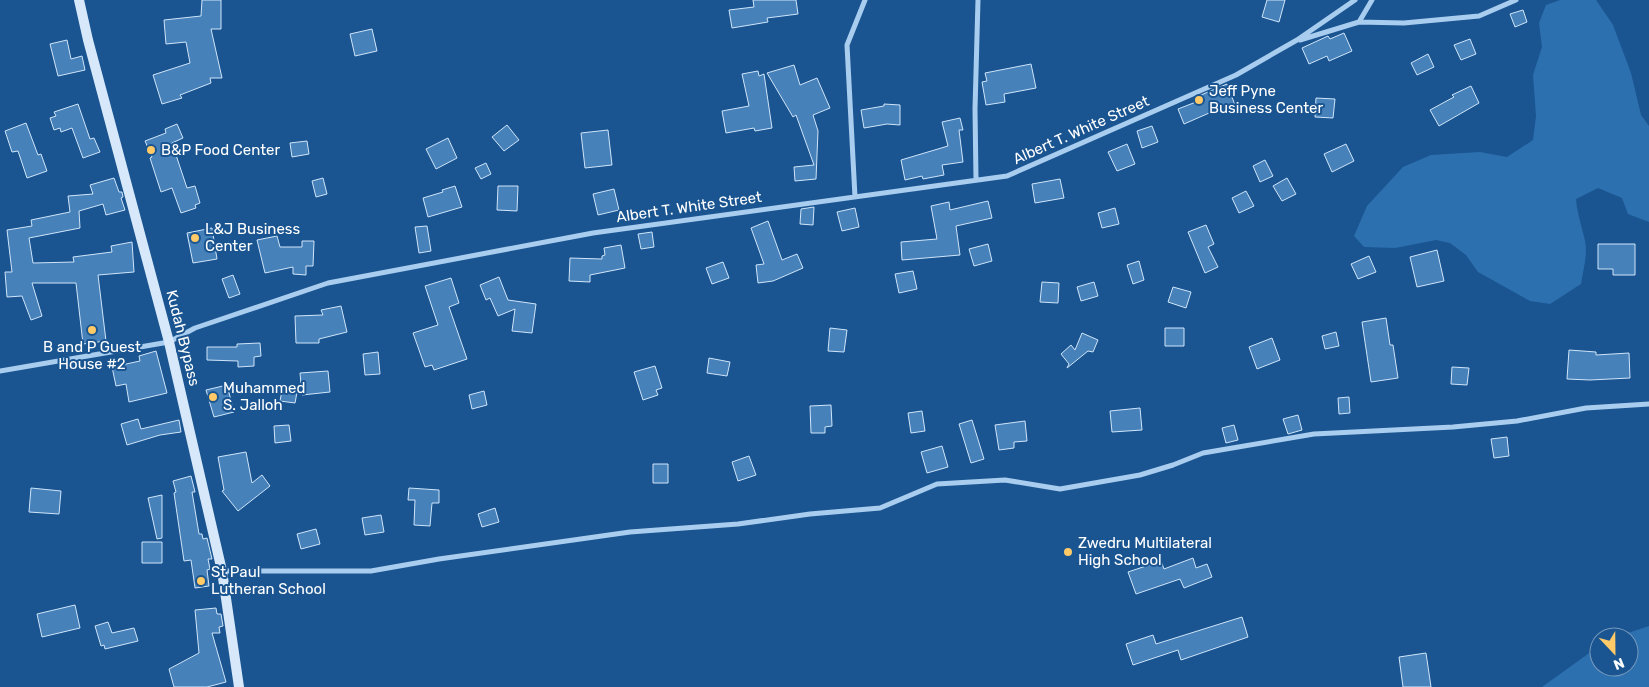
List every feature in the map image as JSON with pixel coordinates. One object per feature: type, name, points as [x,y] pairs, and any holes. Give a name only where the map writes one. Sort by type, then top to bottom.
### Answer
[{"type":"street","name":"Kudah Bypass","points":[[79,0],[169,342],[222,571],[239,687]]},
{"type":"street","points":[[855,197],[848,45],[865,0]]},
{"type":"street","points":[[976,180],[975,109],[978,0]]},
{"type":"street","name":"Albert T. White Street","points":[[0,371],[169,342],[195,328],[328,283],[593,233],[1007,176],[1236,76],[1297,40],[1355,0]]},
{"type":"street","points":[[1359,22],[1372,0]]},
{"type":"street","points":[[1297,40],[1359,22],[1404,23],[1479,16],[1516,0]]},
{"type":"street","points":[[222,571],[371,571],[439,559],[630,532],[738,524],[810,514],[880,508],[937,484],[1005,480],[1060,489],[1140,475],[1203,453],[1314,434],[1453,427],[1517,421],[1586,408],[1649,404]]},
{"type":"shaded area","points":[[1560,0],[1596,0],[1613,25],[1631,73],[1641,115],[1649,126],[1649,222],[1628,214],[1622,198],[1598,188],[1576,199],[1586,246],[1581,284],[1550,304],[1530,301],[1478,272],[1466,255],[1450,243],[1436,240],[1395,248],[1364,247],[1354,236],[1367,206],[1403,167],[1431,155],[1480,152],[1507,157],[1533,140],[1536,116],[1533,75],[1542,47],[1539,23],[1546,5]]},
{"type":"shaded area","points":[[1649,626],[1649,687],[1542,687],[1589,653],[1589,677],[1639,677],[1639,629]]},
{"type":"building","points":[[202,0],[221,0],[221,29],[211,29],[222,78],[210,78],[211,83],[180,95],[182,98],[162,104],[153,75],[190,63],[186,42],[166,44],[164,20],[201,16]]},
{"type":"building","points":[[753,0],[796,0],[798,14],[767,18],[768,22],[732,28],[729,10],[754,7]]},
{"type":"building","points":[[1267,0],[1285,0],[1279,22],[1262,17]]},
{"type":"building","points":[[1523,10],[1527,22],[1515,27],[1510,14]]},
{"type":"building","points":[[372,29],[377,51],[355,56],[350,34]]},
{"type":"building","points":[[1344,33],[1352,51],[1329,61],[1327,56],[1309,64],[1302,48],[1328,36],[1330,39]]},
{"type":"building","points":[[1470,39],[1476,54],[1461,60],[1454,45]]},
{"type":"building","points":[[67,40],[71,59],[82,56],[85,70],[58,76],[50,44]]},
{"type":"building","points":[[1428,54],[1434,67],[1417,75],[1411,63]]},
{"type":"building","points":[[1031,64],[1036,88],[1004,94],[1005,102],[986,105],[982,82],[987,81],[985,73]]},
{"type":"building","points":[[794,65],[800,85],[817,78],[830,108],[813,115],[818,131],[816,179],[795,181],[794,167],[814,165],[796,115],[793,117],[767,73]]},
{"type":"building","points":[[758,71],[759,76],[764,74],[772,128],[755,131],[754,128],[726,133],[722,111],[749,106],[742,74]]},
{"type":"building","points":[[1227,84],[1235,105],[1217,113],[1216,110],[1184,124],[1178,109],[1196,102],[1194,98]]},
{"type":"building","points":[[1471,86],[1479,103],[1439,126],[1430,110],[1454,97],[1452,95]]},
{"type":"building","points":[[1316,98],[1335,99],[1333,118],[1315,117]]},
{"type":"building","points":[[78,104],[90,139],[94,138],[100,152],[83,158],[72,128],[61,132],[60,128],[54,130],[50,118],[56,116],[54,112]]},
{"type":"building","points":[[884,104],[900,105],[900,125],[887,124],[864,128],[861,110],[884,106]]},
{"type":"building","points":[[960,118],[963,130],[959,130],[963,162],[942,165],[944,175],[923,179],[922,176],[905,180],[901,160],[948,146],[942,122]]},
{"type":"building","points":[[26,123],[38,155],[41,154],[47,171],[27,178],[18,151],[12,152],[5,131]]},
{"type":"building","points":[[177,124],[183,138],[172,143],[187,188],[195,186],[200,203],[195,205],[196,208],[181,213],[172,188],[161,192],[150,158],[152,157],[145,141],[166,133],[165,129]]},
{"type":"building","points":[[507,125],[519,140],[504,151],[492,137]]},
{"type":"building","points":[[1152,126],[1158,142],[1142,148],[1137,131]]},
{"type":"building","points":[[608,130],[612,165],[585,168],[581,133]]},
{"type":"building","points":[[448,138],[457,158],[436,169],[426,149]]},
{"type":"building","points":[[307,141],[309,154],[292,157],[290,143]]},
{"type":"building","points":[[1127,144],[1135,164],[1117,171],[1108,152]]},
{"type":"building","points":[[1346,144],[1354,161],[1332,172],[1324,154]]},
{"type":"building","points":[[1265,160],[1273,176],[1260,182],[1253,166]]},
{"type":"building","points":[[486,163],[491,174],[481,179],[475,168]]},
{"type":"building","points":[[114,178],[119,192],[122,192],[123,197],[121,198],[125,210],[106,215],[103,204],[79,211],[80,228],[29,238],[33,263],[74,262],[73,257],[112,252],[111,246],[132,242],[134,272],[98,275],[106,341],[83,344],[76,283],[32,283],[42,316],[31,320],[22,296],[7,297],[5,272],[12,272],[7,230],[32,226],[31,220],[70,212],[68,196],[93,194],[90,185]]},
{"type":"building","points":[[323,178],[327,194],[316,197],[312,181]]},
{"type":"building","points":[[1287,178],[1296,194],[1282,201],[1273,186]]},
{"type":"building","points":[[1060,179],[1064,198],[1035,203],[1032,184]]},
{"type":"building","points":[[455,186],[462,207],[428,217],[423,198]]},
{"type":"building","points":[[498,186],[518,186],[517,211],[497,210]]},
{"type":"building","points":[[614,189],[619,210],[598,215],[593,194]]},
{"type":"building","points":[[1246,191],[1254,206],[1239,213],[1232,198]]},
{"type":"building","points":[[988,201],[992,218],[956,226],[960,255],[902,260],[901,242],[937,239],[931,206],[949,202],[950,210]]},
{"type":"building","points":[[814,207],[813,225],[800,224],[801,209]]},
{"type":"building","points":[[855,208],[859,227],[842,231],[837,212]]},
{"type":"building","points":[[1115,208],[1119,224],[1102,228],[1098,213]]},
{"type":"building","points":[[768,221],[782,260],[797,254],[803,268],[773,281],[758,283],[756,265],[764,264],[751,228]]},
{"type":"building","points":[[1206,225],[1214,244],[1208,247],[1218,267],[1205,273],[1188,232]]},
{"type":"building","points":[[427,226],[431,251],[419,253],[415,227]]},
{"type":"building","points":[[212,228],[217,259],[193,263],[187,233]]},
{"type":"building","points":[[652,232],[654,247],[641,249],[638,234]]},
{"type":"building","points":[[277,236],[280,247],[302,247],[302,241],[314,241],[313,266],[306,266],[306,275],[293,274],[293,267],[265,273],[257,240]]},
{"type":"building","points":[[988,244],[992,261],[974,266],[969,249]]},
{"type":"building","points":[[1598,244],[1635,244],[1635,275],[1613,275],[1613,269],[1598,269]]},
{"type":"building","points":[[621,245],[625,268],[590,275],[590,282],[569,281],[570,258],[602,259],[602,256],[605,255],[604,248]]},
{"type":"building","points":[[1437,250],[1444,281],[1417,287],[1410,257]]},
{"type":"building","points":[[1369,256],[1376,272],[1358,279],[1351,264]]},
{"type":"building","points":[[1139,261],[1144,280],[1133,284],[1127,265]]},
{"type":"building","points":[[723,262],[729,278],[712,284],[706,268]]},
{"type":"building","points":[[913,271],[917,289],[899,293],[895,274]]},
{"type":"building","points":[[233,275],[240,294],[229,298],[222,279]]},
{"type":"building","points":[[499,277],[508,300],[536,304],[532,333],[512,331],[515,309],[498,316],[490,298],[486,300],[480,285]]},
{"type":"building","points":[[451,278],[459,303],[449,307],[467,359],[434,370],[432,365],[425,367],[413,333],[438,325],[425,286]]},
{"type":"building","points":[[1042,282],[1059,283],[1058,303],[1040,302]]},
{"type":"building","points":[[1094,282],[1098,296],[1081,301],[1077,287]]},
{"type":"building","points":[[1173,287],[1191,292],[1186,308],[1168,302]]},
{"type":"building","points":[[341,306],[347,332],[319,339],[319,343],[296,343],[295,316],[323,315],[321,310]]},
{"type":"building","points":[[1386,318],[1390,345],[1393,345],[1398,378],[1371,382],[1362,322]]},
{"type":"building","points":[[830,328],[847,330],[844,352],[828,351]]},
{"type":"building","points":[[1165,328],[1184,328],[1184,346],[1165,346]]},
{"type":"building","points":[[1336,332],[1339,346],[1325,349],[1322,336]]},
{"type":"building","points":[[1082,333],[1098,340],[1093,352],[1088,351],[1067,368],[1069,364],[1061,354],[1071,345],[1075,350]]},
{"type":"building","points":[[1272,338],[1280,360],[1257,369],[1249,347]]},
{"type":"building","points":[[260,343],[261,356],[254,357],[254,366],[238,367],[238,361],[207,360],[207,347],[237,347],[237,344]]},
{"type":"building","points":[[1569,350],[1596,352],[1596,355],[1629,353],[1630,378],[1567,379]]},
{"type":"building","points":[[156,351],[167,393],[129,402],[126,384],[116,386],[112,367],[140,361],[139,356]]},
{"type":"building","points":[[378,352],[380,374],[365,375],[363,354]]},
{"type":"building","points":[[709,358],[730,362],[727,376],[707,373]]},
{"type":"building","points":[[655,366],[662,388],[656,390],[658,395],[643,400],[634,372]]},
{"type":"building","points":[[1452,367],[1469,368],[1467,385],[1451,384]]},
{"type":"building","points":[[328,371],[330,392],[302,395],[300,373]]},
{"type":"building","points":[[227,385],[234,412],[214,417],[206,390]]},
{"type":"building","points":[[283,385],[298,387],[295,403],[280,401]]},
{"type":"building","points":[[484,391],[487,405],[472,409],[469,395]]},
{"type":"building","points":[[1349,397],[1350,413],[1339,414],[1338,398]]},
{"type":"building","points":[[831,405],[832,426],[825,427],[825,433],[811,433],[810,406]]},
{"type":"building","points":[[1140,408],[1142,430],[1112,432],[1110,411]]},
{"type":"building","points":[[922,411],[925,431],[911,433],[908,413]]},
{"type":"building","points":[[1298,415],[1302,430],[1288,434],[1283,419]]},
{"type":"building","points":[[138,419],[141,429],[179,420],[181,432],[160,435],[127,445],[121,424]]},
{"type":"building","points":[[972,420],[984,459],[971,463],[959,424]]},
{"type":"building","points":[[1025,421],[1027,441],[1014,442],[1014,448],[999,450],[995,425]]},
{"type":"building","points":[[289,425],[291,441],[275,443],[274,426]]},
{"type":"building","points":[[1234,425],[1238,440],[1226,443],[1222,428]]},
{"type":"building","points":[[1507,437],[1509,456],[1494,458],[1491,439]]},
{"type":"building","points":[[942,446],[948,467],[927,473],[921,452]]},
{"type":"building","points":[[246,452],[252,483],[262,475],[270,486],[238,511],[222,491],[224,490],[218,457]]},
{"type":"building","points":[[749,456],[756,475],[738,481],[732,462]]},
{"type":"building","points":[[653,464],[668,464],[668,483],[653,483]]},
{"type":"building","points":[[191,476],[195,492],[192,492],[199,534],[202,534],[203,539],[207,538],[212,559],[208,559],[210,569],[207,570],[209,586],[195,588],[191,560],[184,561],[173,481]]},
{"type":"building","points":[[31,488],[61,491],[59,514],[29,512]]},
{"type":"building","points":[[409,488],[439,490],[439,503],[432,503],[430,526],[414,525],[415,500],[408,500]]},
{"type":"building","points":[[162,495],[162,538],[157,539],[148,498]]},
{"type":"building","points":[[495,508],[499,522],[482,527],[478,514]]},
{"type":"building","points":[[381,515],[384,532],[365,535],[362,518]]},
{"type":"building","points":[[316,529],[320,544],[301,549],[297,534]]},
{"type":"building","points":[[142,542],[162,542],[162,563],[142,563]]},
{"type":"building","points":[[1193,558],[1196,568],[1207,564],[1212,577],[1184,588],[1180,579],[1136,594],[1128,572],[1161,561],[1164,569]]},
{"type":"building","points":[[75,605],[80,628],[42,637],[37,614]]},
{"type":"building","points":[[216,608],[217,614],[221,614],[223,626],[219,627],[220,633],[212,633],[226,682],[207,687],[174,687],[169,669],[199,653],[195,610]]},
{"type":"building","points":[[1242,617],[1248,637],[1181,660],[1178,650],[1133,665],[1126,644],[1153,635],[1156,644]]},
{"type":"building","points":[[108,622],[112,633],[134,628],[138,641],[105,649],[104,645],[101,646],[95,626]]},
{"type":"building","points":[[1426,653],[1431,687],[1403,687],[1399,657]]},
{"type":"place","name":"Jeff Pyne Business Center","points":[[1199,100]]},
{"type":"place","name":"B&P Food Center","points":[[151,150]]},
{"type":"place","name":"L&J Business Center","points":[[195,238]]},
{"type":"place","name":"B and P Guest House #2","points":[[92,330]]},
{"type":"place","name":"Muhammed S. Jalloh","points":[[213,397]]},
{"type":"place","name":"Zwedru Multilateral High School","points":[[1068,552]]},
{"type":"place","name":"St Paul Lutheran School","points":[[201,581]]}]
